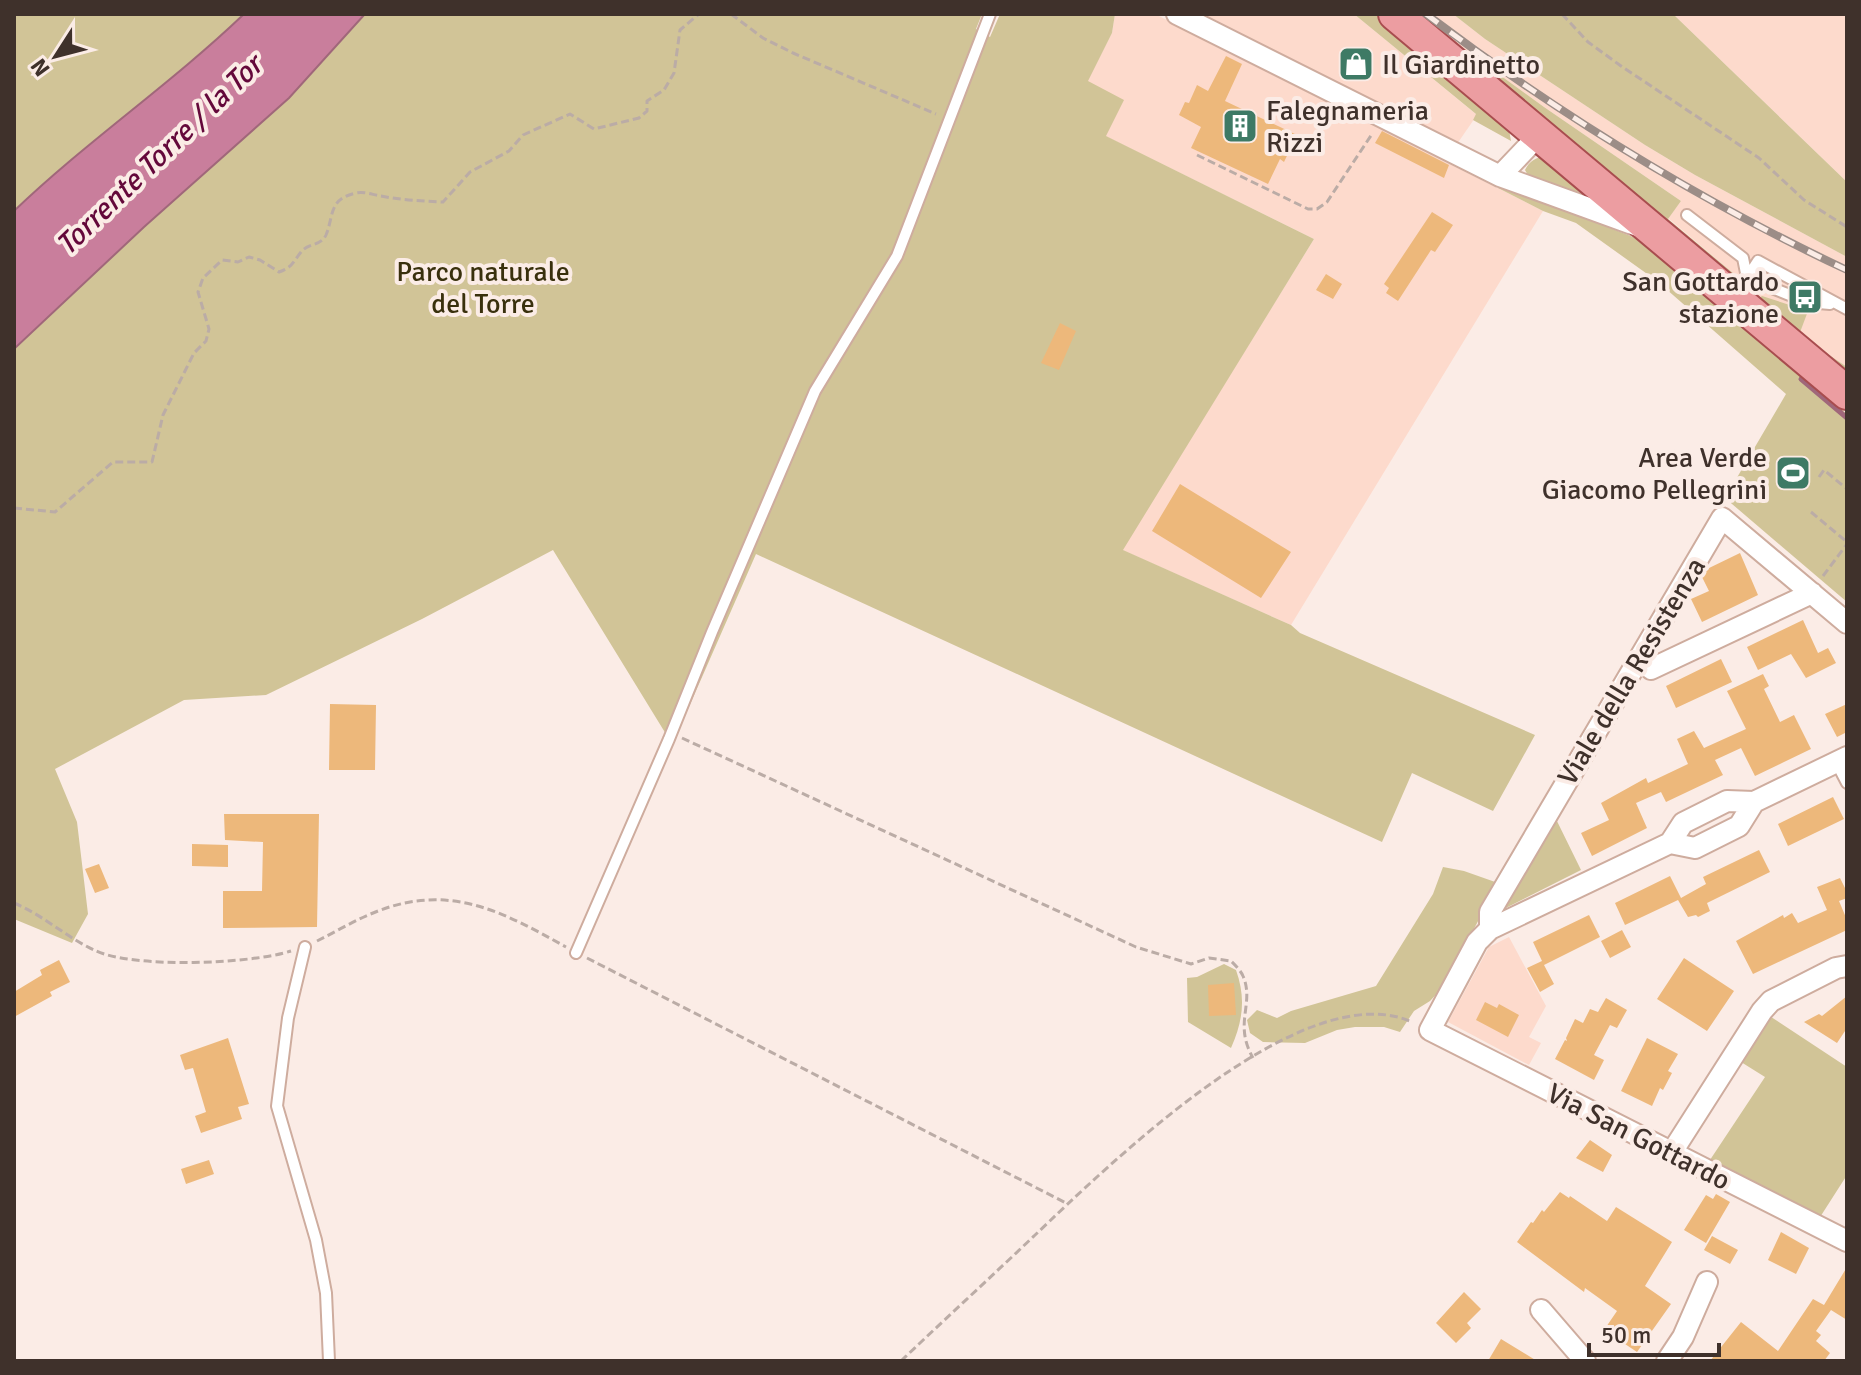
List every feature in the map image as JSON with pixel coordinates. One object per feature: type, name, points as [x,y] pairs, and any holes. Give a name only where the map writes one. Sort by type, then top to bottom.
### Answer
[{"type":"main road","points":[[1395,14],[1657,233],[1740,288],[1847,393]]},
{"type":"street","points":[[1177,14],[1383,117],[1496,181],[1657,233]]},
{"type":"street","points":[[1496,181],[1538,136]]},
{"type":"street","name":"Viale della Resistenza","points":[[1490,929],[1490,912],[1722,518],[1847,623]]},
{"type":"street","name":"Viale della Resistenza","points":[[1651,669],[1812,593]]},
{"type":"street","name":"Viale della Resistenza","points":[[1430,1030],[1477,942],[1490,929],[1670,843],[1695,848],[1739,826],[1754,802],[1842,759]]},
{"type":"street","points":[[1672,1152],[1771,1001],[1836,968],[1847,966]]},
{"type":"street","name":"Via San Gottardo","points":[[1430,1030],[1847,1241]]},
{"type":"street","points":[[1667,1361],[1683,1337],[1707,1282]]},
{"type":"street","points":[[1541,1310],[1585,1361]]},
{"type":"lane","points":[[576,953],[672,734],[815,391],[897,256],[990,14]]},
{"type":"lane","points":[[1687,215],[1743,258],[1740,288]]},
{"type":"lane","points":[[1740,288],[1758,261],[1842,307]]},
{"type":"lane","points":[[1740,288],[1842,307]]},
{"type":"lane","name":"Viale della Resistenza","points":[[1842,759],[1847,783]]},
{"type":"lane","points":[[305,947],[288,1018],[277,1106],[316,1240],[326,1293],[329,1361]]},
{"type":"path","points":[[14,508],[55,512],[113,462],[152,462],[163,415],[194,353],[206,341],[209,329],[198,292],[203,278],[212,267],[222,260],[238,262],[249,257],[279,272],[291,268],[301,252],[319,243],[326,235],[328,217],[347,196],[360,191],[443,202],[470,172],[509,151],[523,135],[560,117],[570,114],[594,129],[639,118],[647,111],[647,101],[664,90],[674,73],[680,30],[699,14]]},
{"type":"path","points":[[731,14],[763,38],[793,53],[922,109],[951,118]]},
{"type":"path","points":[[1562,14],[1588,42],[1759,158],[1804,200],[1847,227]]},
{"type":"path","points":[[1197,155],[1308,209],[1317,209],[1331,197],[1383,117]]},
{"type":"path","points":[[1819,477],[1824,470],[1847,489]]},
{"type":"path","points":[[1811,512],[1847,543],[1812,593]]},
{"type":"path","points":[[672,734],[1136,947],[1191,964],[1209,958],[1231,961],[1243,975],[1247,993],[1242,1022],[1245,1044],[1253,1058]]},
{"type":"path","points":[[14,903],[33,911],[94,950],[117,959],[146,962],[273,957],[305,947],[378,911],[417,900],[449,899],[485,906],[1068,1204]]},
{"type":"path","points":[[901,1361],[1135,1141],[1183,1104],[1295,1033],[1346,1015],[1376,1012],[1409,1020]]},
{"type":"shaded area","points":[[1115,14],[1155,14],[1543,211],[1291,625],[1122,550],[1314,239],[1105,136],[1087,81],[1112,33]]},
{"type":"shaded area","name":"Il Giardinetto","points":[[1197,14],[1354,14],[1477,115],[1457,144]]},
{"type":"shaded area","points":[[1416,14],[1453,14],[1485,39],[1645,145],[1847,257],[1847,367],[1728,281],[1733,273],[1668,218],[1681,201]]},
{"type":"shaded area","points":[[1673,14],[1847,14],[1847,182]]},
{"type":"shaded area","points":[[1509,937],[1546,1006],[1529,1037],[1541,1043],[1529,1065],[1448,1022],[1489,947]]},
{"type":"green space","points":[[14,14],[244,14],[14,211]]},
{"type":"green space","name":"Parco naturale del Torre","points":[[365,14],[982,14],[976,29],[990,37],[1000,14],[1115,14],[1112,33],[1088,81],[1124,100],[1106,136],[1314,239],[1123,550],[1291,625],[1300,633],[1535,735],[1493,811],[1412,773],[1382,842],[756,554],[674,741],[669,739],[553,550],[422,619],[266,695],[184,700],[55,769],[77,822],[88,914],[72,943],[14,919],[14,349],[144,227],[289,98]]},
{"type":"green space","points":[[1354,14],[1377,14],[1508,124],[1511,141],[1473,120],[1476,114]]},
{"type":"green space","points":[[1416,14],[1681,201],[1668,219],[1733,273],[1728,281]]},
{"type":"green space","points":[[1453,14],[1673,14],[1847,182],[1847,257],[1645,145],[1485,39]]},
{"type":"green space","points":[[1543,157],[1598,203],[1529,177],[1525,170],[1528,165],[1534,159]]},
{"type":"green space","name":"Area Verde Giacomo Pellegrini","points":[[1507,187],[1638,239],[1657,251],[1847,414],[1847,602],[1725,498],[1786,394],[1657,281],[1576,223],[1543,211],[1498,188]]},
{"type":"green space","points":[[1762,296],[1808,311],[1799,335],[1847,367],[1847,381],[1758,307],[1756,301]]},
{"type":"green space","points":[[1554,815],[1581,870],[1496,913]]},
{"type":"green space","points":[[1443,867],[1498,883],[1444,986],[1430,1001],[1414,1011],[1400,1032],[1384,1027],[1355,1027],[1337,1030],[1305,1043],[1263,1042],[1250,1033],[1247,1020],[1257,1010],[1277,1018],[1376,986],[1433,894]]},
{"type":"green space","points":[[1224,964],[1236,970],[1242,1000],[1231,1048],[1188,1022],[1187,978],[1197,977]]},
{"type":"green space","points":[[1762,1011],[1847,1067],[1847,1175],[1815,1225],[1704,1169],[1765,1077],[1733,1057]]},
{"type":"water","name":"Torrente Torre / la Tor","points":[[244,14],[365,14],[289,98],[144,227],[14,349],[14,211]]},
{"type":"building","points":[[1226,56],[1242,64],[1225,101],[1297,135],[1284,162],[1280,159],[1268,184],[1191,148],[1201,127],[1179,115],[1185,102],[1189,103],[1197,85],[1208,91]]},
{"type":"building","points":[[1382,131],[1449,165],[1444,178],[1375,143]]},
{"type":"building","points":[[1432,212],[1453,225],[1435,252],[1431,250],[1398,301],[1386,293],[1389,288],[1384,284]]},
{"type":"building","points":[[1326,274],[1342,284],[1333,299],[1316,290]]},
{"type":"building","points":[[1060,323],[1076,331],[1059,370],[1041,363]]},
{"type":"building","points":[[1180,484],[1291,552],[1261,598],[1152,531]]},
{"type":"building","points":[[1740,553],[1758,595],[1702,622],[1691,599],[1709,591],[1702,577],[1707,569]]},
{"type":"building","points":[[1803,620],[1818,653],[1828,648],[1836,663],[1806,678],[1791,654],[1758,670],[1747,647]]},
{"type":"building","points":[[1721,659],[1732,682],[1676,708],[1666,686]]},
{"type":"building","points":[[1763,674],[1769,686],[1764,689],[1780,722],[1794,715],[1811,749],[1755,776],[1741,748],[1715,760],[1723,775],[1666,802],[1661,792],[1636,803],[1647,828],[1592,856],[1581,833],[1609,820],[1601,803],[1646,778],[1648,783],[1688,764],[1677,739],[1694,731],[1704,748],[1746,729],[1727,691]]},
{"type":"building","points":[[330,704],[376,705],[375,770],[329,770]]},
{"type":"building","points":[[1847,704],[1847,732],[1837,737],[1825,714]]},
{"type":"building","points":[[1833,797],[1844,819],[1788,846],[1778,824]]},
{"type":"building","points":[[224,814],[319,814],[317,927],[223,928],[223,891],[262,891],[263,842],[225,840]]},
{"type":"building","points":[[192,844],[228,845],[228,867],[192,866]]},
{"type":"building","points":[[1759,850],[1770,872],[1707,903],[1710,911],[1698,917],[1688,917],[1678,900],[1625,925],[1615,903],[1670,876],[1681,898],[1706,884],[1703,877]]},
{"type":"building","points":[[99,864],[109,888],[95,893],[85,869]]},
{"type":"building","points":[[1840,878],[1847,892],[1847,898],[1839,901],[1847,920],[1847,930],[1753,974],[1736,941],[1783,915],[1784,918],[1792,913],[1798,923],[1827,910],[1817,887]]},
{"type":"building","points":[[1589,915],[1600,937],[1544,965],[1554,984],[1540,992],[1527,968],[1542,961],[1533,942]]},
{"type":"building","points":[[1622,930],[1631,947],[1610,958],[1601,941]]},
{"type":"building","points":[[1684,958],[1734,991],[1707,1031],[1657,999]]},
{"type":"building","points":[[59,960],[70,982],[14,1017],[14,992],[42,975],[40,970]]},
{"type":"building","points":[[1234,983],[1236,1015],[1209,1016],[1208,985]]},
{"type":"building","points":[[1847,996],[1847,1028],[1837,1043],[1804,1022],[1819,1014],[1822,1016]]},
{"type":"building","points":[[1606,998],[1627,1010],[1617,1028],[1610,1025],[1594,1055],[1604,1060],[1594,1080],[1555,1059],[1567,1041],[1575,1019],[1583,1023],[1590,1009],[1598,1012]]},
{"type":"building","points":[[1485,1002],[1497,1008],[1499,1004],[1519,1015],[1508,1037],[1476,1020]]},
{"type":"building","points":[[228,1038],[249,1104],[238,1107],[242,1119],[201,1133],[195,1116],[206,1112],[193,1068],[185,1070],[180,1055]]},
{"type":"building","points":[[1647,1038],[1678,1054],[1668,1071],[1672,1073],[1663,1090],[1660,1088],[1652,1106],[1621,1091]]},
{"type":"building","points":[[1590,1140],[1612,1155],[1603,1172],[1576,1158]]},
{"type":"building","points":[[209,1160],[214,1174],[186,1184],[181,1169]]},
{"type":"building","points":[[1560,1192],[1607,1221],[1616,1207],[1672,1242],[1645,1286],[1671,1304],[1637,1352],[1604,1330],[1617,1311],[1585,1288],[1584,1292],[1517,1242],[1531,1222]]},
{"type":"building","points":[[1716,1194],[1730,1202],[1706,1243],[1684,1230],[1706,1195],[1713,1199]]},
{"type":"building","points":[[1781,1232],[1809,1248],[1796,1274],[1768,1260]]},
{"type":"building","points":[[1712,1236],[1738,1250],[1730,1264],[1704,1250]]},
{"type":"building","points":[[1847,1267],[1847,1320],[1831,1310],[1816,1331],[1821,1335],[1816,1341],[1830,1353],[1824,1361],[1710,1361],[1741,1322],[1778,1351],[1813,1299],[1824,1305]]},
{"type":"building","points":[[1464,1292],[1481,1309],[1467,1323],[1471,1328],[1456,1343],[1436,1323]]},
{"type":"building","points":[[1501,1339],[1537,1361],[1488,1361]]},
{"type":"waterway","points":[[1801,379],[1847,418]]},
{"type":"railway","points":[[1426,14],[1526,86],[1630,153],[1737,214],[1847,270]]},
{"type":"place","name":"Il Giardinetto","points":[[1356,64]]},
{"type":"place","name":"Falegnameria Rizzi","points":[[1240,126]]},
{"type":"place","name":"San Gottardo stazione","points":[[1805,297]]},
{"type":"place","name":"Area Verde Giacomo Pellegrini","points":[[1793,473]]}]
